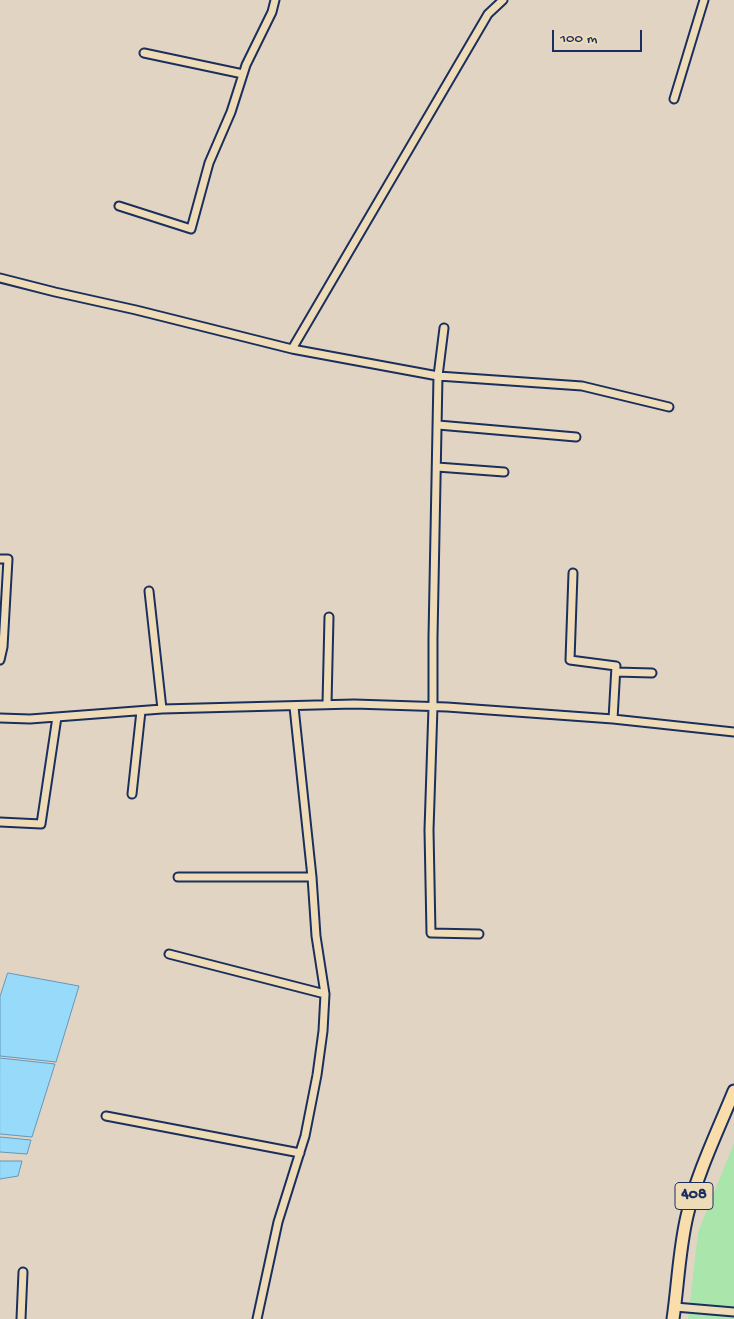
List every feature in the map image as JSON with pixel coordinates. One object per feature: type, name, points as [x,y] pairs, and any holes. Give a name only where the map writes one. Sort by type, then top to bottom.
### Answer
[{"type":"main road","name":"408","points":[[673,1319],[687,1215],[702,1170],[734,1091]]},
{"type":"street","points":[[118,206],[191,229],[209,163],[231,112],[243,74],[272,12],[275,0]]},
{"type":"street","points":[[292,349],[488,14],[503,0]]},
{"type":"street","points":[[674,99],[704,0]]},
{"type":"street","points":[[144,53],[243,74]]},
{"type":"street","points":[[0,278],[292,349],[438,376],[582,386],[669,407]]},
{"type":"street","points":[[444,328],[438,376],[432,637],[433,708],[429,830],[431,933],[479,934]]},
{"type":"street","points":[[438,425],[576,437]]},
{"type":"street","points":[[437,467],[504,472]]},
{"type":"street","points":[[0,559],[8,559],[3,648],[0,660]]},
{"type":"street","points":[[573,573],[570,660],[616,666],[613,719]]},
{"type":"street","points":[[149,591],[162,709]]},
{"type":"street","points":[[327,704],[329,617]]},
{"type":"street","points":[[616,672],[652,673]]},
{"type":"street","points":[[0,718],[30,719],[141,710],[294,707],[327,704],[447,707],[613,719],[734,732]]},
{"type":"street","points":[[256,1319],[278,1222],[300,1153],[317,1075],[325,994],[316,936],[312,877],[294,707]]},
{"type":"street","points":[[132,794],[141,710]]},
{"type":"street","points":[[0,822],[41,824],[57,717]]},
{"type":"street","points":[[178,876],[312,877]]},
{"type":"street","points":[[169,954],[325,994]]},
{"type":"street","points":[[106,1116],[300,1153]]},
{"type":"street","points":[[20,1319],[23,1272]]},
{"type":"street","points":[[675,1307],[734,1312]]},
{"type":"green space","points":[[734,1143],[734,1319],[688,1319],[698,1232]]},
{"type":"water","points":[[8,973],[79,986],[56,1062],[0,1056],[0,997]]},
{"type":"water","points":[[0,1058],[55,1064],[32,1137],[0,1134]]},
{"type":"water","points":[[0,1137],[31,1140],[27,1154],[0,1152]]},
{"type":"water","points":[[0,1161],[22,1161],[18,1176],[0,1179]]}]
